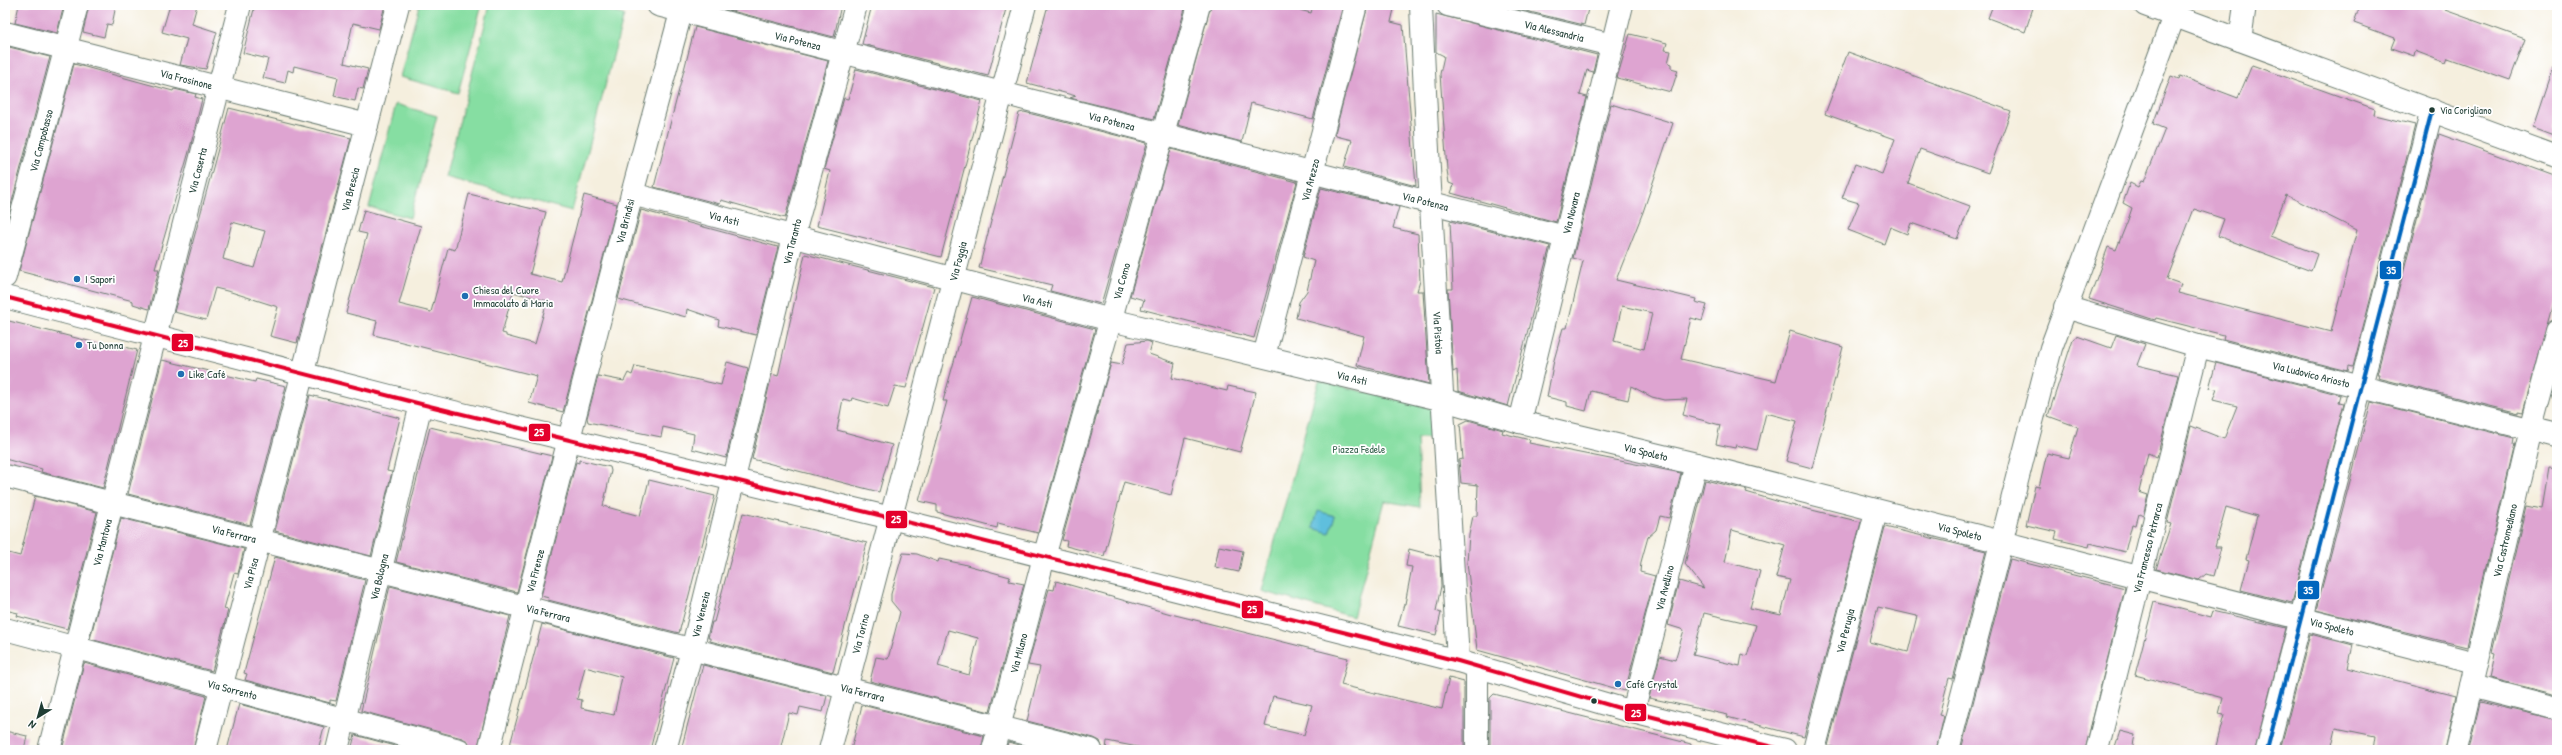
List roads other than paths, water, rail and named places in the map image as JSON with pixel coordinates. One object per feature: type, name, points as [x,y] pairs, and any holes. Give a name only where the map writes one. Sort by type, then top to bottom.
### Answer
[{"type":"street","name":"Via Campobasso","points":[[5,277],[77,5]]},
{"type":"street","name":"Via Caserta","points":[[154,335],[240,5]]},
{"type":"street","name":"Via Brescia","points":[[303,374],[398,5]]},
{"type":"street","name":"Via Potenza","points":[[658,5],[683,8],[1002,94],[1565,237]]},
{"type":"street","name":"Via Taranto","points":[[734,479],[793,237],[856,5]]},
{"type":"street","name":"Via Foggia","points":[[891,518],[1025,5]]},
{"type":"street","name":"Via Como","points":[[1044,557],[1199,5]]},
{"type":"street","name":"Via Arezzo","points":[[1264,356],[1356,5]]},
{"type":"street","name":"Via Pistoia","points":[[1421,5],[1429,203],[1444,400],[1477,750]]},
{"type":"street","name":"Via Alessandria","points":[[1448,5],[1612,46]]},
{"type":"street","name":"Via Novara","points":[[1520,422],[1622,5]]},
{"type":"street","points":[[2144,5],[2174,10],[2240,40],[2557,157]]},
{"type":"street","points":[[2240,40],[2245,5]]},
{"type":"street","name":"Via Brindisi","points":[[570,439],[632,194],[683,8]]},
{"type":"street","points":[[1948,750],[2051,348],[2174,10]]},
{"type":"street","name":"Via Frosinone","points":[[5,33],[367,125]]},
{"type":"street","points":[[2267,750],[2432,110]]},
{"type":"street","name":"Via Asti","points":[[632,194],[1111,320],[1444,400]]},
{"type":"street","points":[[5,297],[421,404],[734,479],[1468,663],[1633,712],[1720,743],[1785,750]]},
{"type":"street","name":"Via Ludovico Ariosto","points":[[2066,307],[2198,346],[2557,436]]},
{"type":"street","name":"Via Castromediano","points":[[2456,750],[2531,429],[2557,331]]},
{"type":"street","name":"Via Mantova","points":[[49,750],[154,335]]},
{"type":"street","name":"Via Francesco Petrarca","points":[[2097,750],[2198,346]]},
{"type":"street","name":"Via Pisa","points":[[205,750],[303,374]]},
{"type":"street","name":"Via Spoleto","points":[[1444,400],[1520,422],[1696,464],[1876,512],[2001,542],[2139,579],[2300,618],[2475,664]]},
{"type":"street","name":"Via Bologna","points":[[337,750],[421,404]]},
{"type":"street","name":"Via Firenze","points":[[489,750],[570,439]]},
{"type":"street","name":"Via Avellino","points":[[1633,712],[1696,464]]},
{"type":"street","name":"Via Ferrara","points":[[5,476],[259,542],[1092,750]]},
{"type":"street","name":"Via Venezia","points":[[665,750],[692,650],[734,479]]},
{"type":"street","name":"Via Perugia","points":[[1814,750],[1876,512]]},
{"type":"street","name":"Via Torino","points":[[830,750],[891,518]]},
{"type":"street","name":"Via Milano","points":[[994,750],[1044,557]]},
{"type":"street","name":"Via Sorrento","points":[[5,629],[459,750]]},
{"type":"street","points":[[2471,686],[2557,708]]},
{"type":"water","points":[[1318,511],[1335,516],[1329,533],[1313,528]]},
{"type":"place","name":"Via Corigliano","points":[[2432,110]]},
{"type":"place","name":"I Sapori","points":[[77,279]]},
{"type":"place","name":"Chiesa del Cuore Immacolato di Maria","points":[[465,296]]},
{"type":"place","name":"Tu Donna","points":[[79,345]]},
{"type":"place","name":"Like Café","points":[[181,374]]},
{"type":"place","name":"Café Crystal","points":[[1618,684]]},
{"type":"park label","name":"Piazza Fedele","points":[[1359,449]]}]
